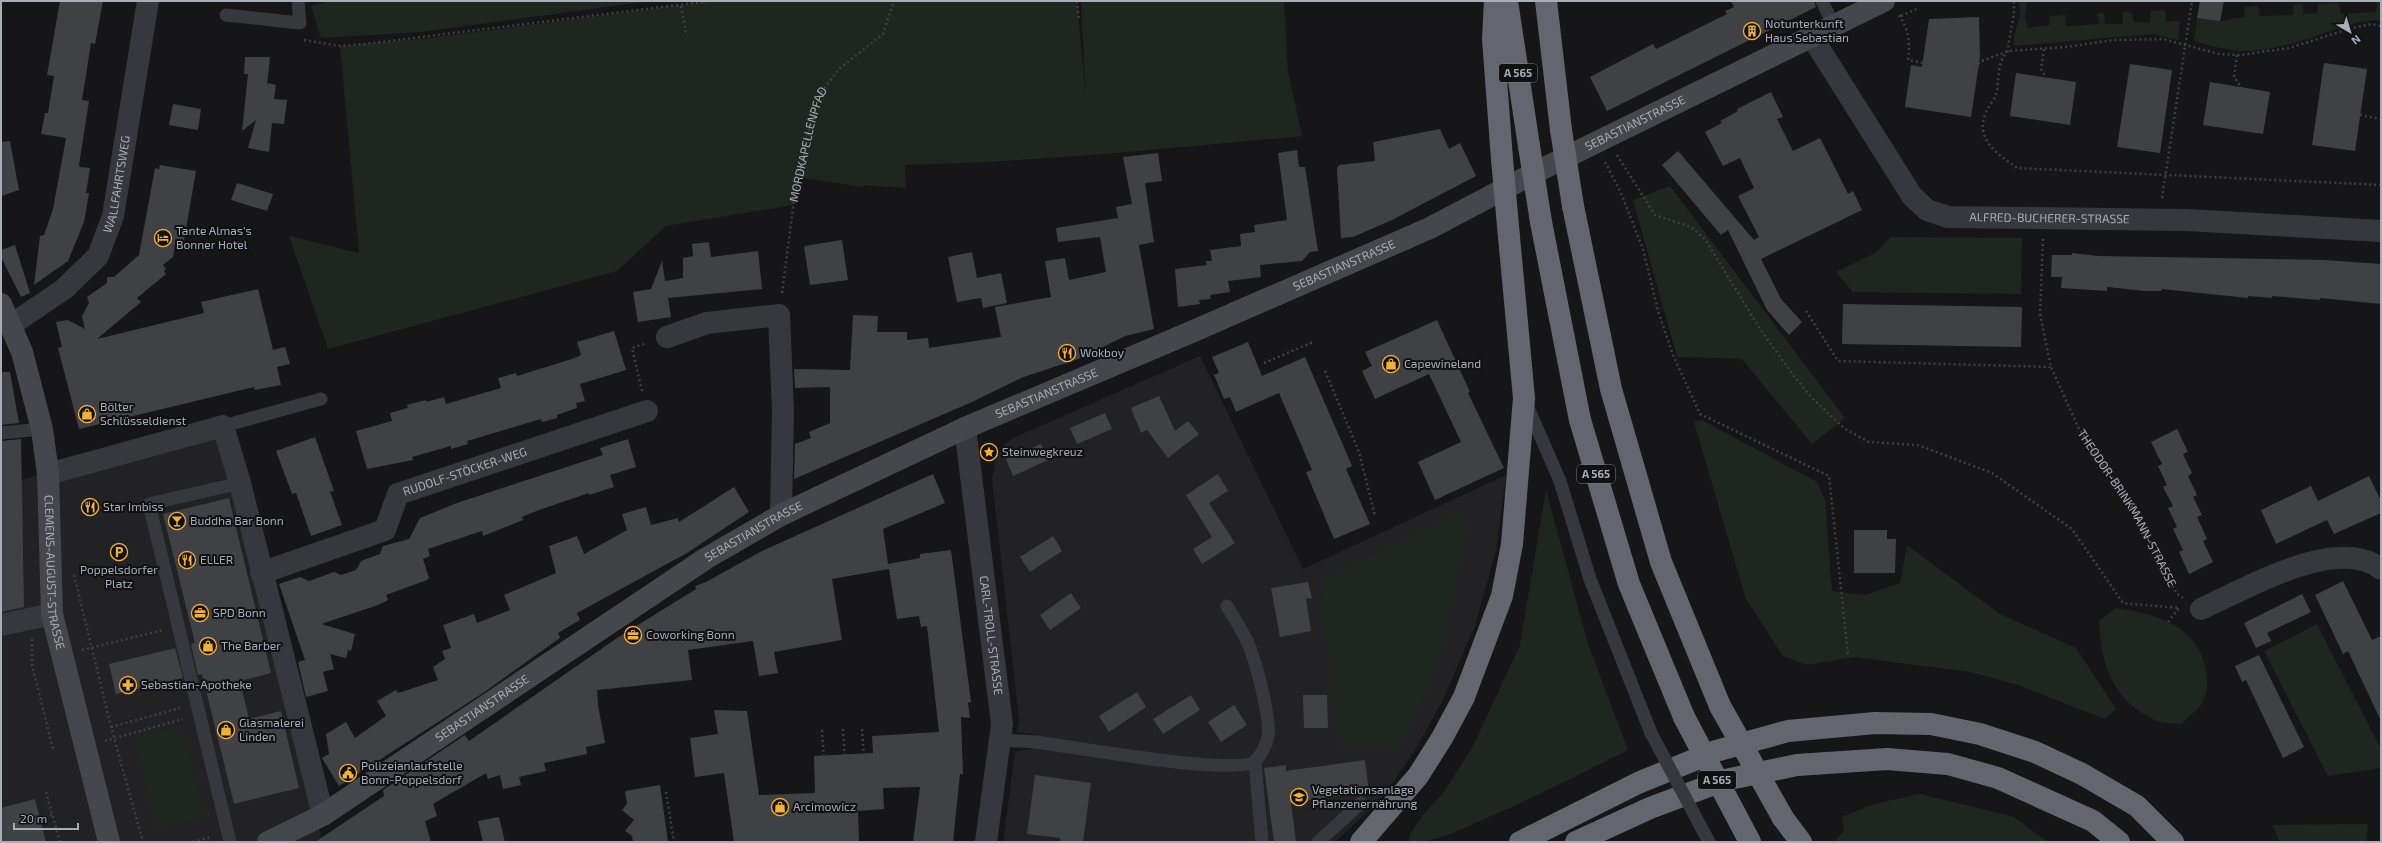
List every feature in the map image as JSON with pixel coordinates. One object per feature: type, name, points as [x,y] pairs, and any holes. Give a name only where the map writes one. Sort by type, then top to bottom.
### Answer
[{"type":"highway","points":[[1362,842],[1393,808],[1422,770],[1464,696],[1484,649],[1502,596],[1512,544],[1524,398],[1502,159],[1493,39],[1495,1]]},
{"type":"highway","name":"A 565","points":[[1507,1],[1541,222],[1580,420],[1629,584],[1684,717],[1750,842]]},
{"type":"highway","name":"A 565","points":[[1546,1],[1561,130],[1573,206],[1611,389],[1661,562],[1720,706],[1783,818],[1801,842]]},
{"type":"highway","points":[[1520,842],[1638,783],[1716,751],[1788,731],[1875,723],[1931,724],[1980,734],[2035,752],[2082,774],[2137,806],[2174,842]]},
{"type":"highway","points":[[1576,842],[1650,808],[1725,780],[1797,765],[1887,759],[1948,764],[1998,778],[2092,821],[2119,842]]},
{"type":"street","name":"WALLFAHRTSWEG","points":[[11,325],[64,289],[98,256],[113,216],[148,1]]},
{"type":"street","name":"SEBASTIANSTRASSE","points":[[268,842],[323,814],[705,559],[781,515],[965,428],[1182,336],[1430,228],[1601,141],[1884,1]]},
{"type":"street","name":"ALFRED-BUCHERER-STRASSE","points":[[1812,37],[1912,196],[1927,210],[1948,217],[2187,220],[2381,231]]},
{"type":"street","name":"CLEMENS-AUGUST-STRASSE","points":[[1,304],[22,352],[42,429],[48,474],[52,614],[109,842]]},
{"type":"street","points":[[667,337],[707,323],[779,315],[783,412],[781,515]]},
{"type":"street","name":"RUDOLF-STÖCKER-WEG","points":[[261,573],[385,530],[398,494],[647,411]]},
{"type":"street","points":[[48,474],[223,426],[240,482],[261,573],[323,814]]},
{"type":"street","name":"CARL-TROLL-STRASSE","points":[[965,428],[1002,724],[986,842]]},
{"type":"street","points":[[2200,609],[2298,565],[2326,558],[2354,559],[2381,569]]},
{"type":"street","points":[[1,625],[52,614]]},
{"type":"lane","points":[[226,16],[300,23],[298,1]]},
{"type":"lane","points":[[1822,1],[1834,26]]},
{"type":"lane","points":[[1524,398],[1560,481],[1590,579],[1650,733],[1709,842]]},
{"type":"lane","points":[[223,426],[321,399]]},
{"type":"lane","points":[[1,433],[42,429]]},
{"type":"lane","points":[[230,842],[200,709],[149,504],[240,482]]},
{"type":"lane","points":[[1000,740],[1034,742],[1190,764],[1243,765],[1254,762],[1264,748],[1268,737],[1268,725],[1254,661],[1248,643],[1227,606]]},
{"type":"lane","points":[[1254,762],[1262,842]]},
{"type":"lane","points":[[1318,842],[1361,803]]},
{"type":"path","points":[[300,23],[305,40],[340,46],[359,45],[681,6],[710,1]]},
{"type":"path","name":"MORDKAPELLENPFAD","points":[[779,315],[794,200],[811,122],[820,94],[839,69],[883,34],[894,1]]},
{"type":"path","points":[[1077,1],[1079,20]]},
{"type":"path","points":[[2014,1],[2014,24],[2009,35],[2008,51],[2001,58],[1997,94],[1983,120],[1984,136],[1992,149],[2017,168],[2381,185]]},
{"type":"path","points":[[2161,202],[2192,1]]},
{"type":"path","points":[[681,6],[686,33]]},
{"type":"path","points":[[1918,8],[1900,17],[1907,28],[1910,43],[1908,60],[1924,63]]},
{"type":"path","points":[[1974,67],[1982,61],[2008,51],[2044,49],[2114,40],[2163,39],[2219,54],[2237,55],[2289,48],[2364,26],[2381,26]]},
{"type":"path","points":[[2044,49],[2041,68],[2046,78]]},
{"type":"path","points":[[2237,55],[2234,77],[2242,88]]},
{"type":"path","points":[[2360,115],[2381,119]]},
{"type":"path","points":[[1601,141],[1655,215],[1690,227],[1705,239],[1760,329],[1790,370],[1811,397],[1845,429],[1869,442],[1918,445],[1992,473],[2072,529],[2123,603],[2200,609]]},
{"type":"path","points":[[1601,141],[1643,249],[1658,311],[1673,355],[1700,414],[1829,476],[1848,655]]},
{"type":"path","name":"THEODOR-BRINKMANN-STRASSE","points":[[2043,236],[2040,314],[2051,367],[2078,429],[2135,512],[2177,594],[2200,609]]},
{"type":"path","points":[[1806,311],[1838,361],[2051,367]]},
{"type":"path","points":[[647,411],[632,348],[667,337]]},
{"type":"path","points":[[1264,363],[1313,342]]},
{"type":"path","points":[[1325,371],[1359,452],[1375,516]]},
{"type":"path","points":[[2168,622],[2179,608]]},
{"type":"path","points":[[143,842],[114,739],[93,647],[179,626]]},
{"type":"path","points":[[32,636],[32,665],[53,749]]},
{"type":"path","points":[[111,727],[200,709]]},
{"type":"path","points":[[114,739],[200,709]]},
{"type":"path","points":[[843,729],[845,761]]},
{"type":"path","points":[[862,729],[864,759]]},
{"type":"path","points":[[822,730],[824,761]]},
{"type":"path","points":[[46,792],[60,841],[55,842]]},
{"type":"path","points":[[666,792],[674,842]]},
{"type":"path","points":[[40,819],[52,815]]},
{"type":"shaded area","points":[[331,1],[651,1],[421,32],[321,38],[311,6]]},
{"type":"shaded area","points":[[710,1],[1077,1],[1086,100],[1081,1],[1284,1],[1288,72],[1302,136],[1054,158],[905,165],[906,188],[863,185],[863,187],[803,178],[799,175],[793,205],[666,226],[617,271],[328,349],[289,236],[359,253],[340,46],[430,38]]},
{"type":"shaded area","points":[[2019,1],[2027,1],[2025,17],[2028,28],[2050,25],[2049,16],[2065,15],[2066,26],[2099,24],[2097,14],[2104,13],[2105,24],[2123,24],[2123,12],[2131,12],[2134,22],[2150,23],[2151,11],[2165,10],[2166,22],[2180,21],[2178,40],[2153,34],[2014,46],[2014,35],[2020,16]]},
{"type":"shaded area","points":[[2377,1],[2381,1],[2381,21],[2373,20],[2357,23],[2281,46],[2260,50],[2241,51],[2194,41],[2197,18],[2220,21],[2245,17],[2244,7],[2258,6],[2260,16],[2294,15],[2293,5],[2303,4],[2303,14],[2317,13],[2318,4],[2339,3],[2341,14],[2376,12]]},
{"type":"shaded area","points":[[1670,186],[1845,418],[1812,444],[1742,359],[1677,357],[1633,200]]},
{"type":"shaded area","points":[[1891,237],[2022,238],[2021,294],[1853,292],[1836,272],[1875,253]]},
{"type":"shaded area","points":[[1200,356],[1303,569],[1506,475],[1496,551],[1475,626],[1443,700],[1414,752],[1382,798],[1335,842],[1003,842],[1015,751],[1033,749],[1035,734],[1017,732],[1019,720],[992,479],[995,463],[1002,447],[1013,438]]},
{"type":"shaded area","points":[[1702,420],[1817,482],[1825,500],[1832,591],[1865,595],[1900,583],[1907,545],[2000,614],[2076,648],[2116,709],[2105,719],[2018,685],[1970,672],[1854,657],[1807,665],[1783,656],[1746,599],[1694,422]]},
{"type":"shaded area","points":[[225,426],[322,842],[1,842],[1,485]]},
{"type":"shaded area","points":[[1546,490],[1588,644],[1628,750],[1538,795],[1456,832],[1420,842],[1410,842],[1409,836],[1423,815],[1444,792],[1473,746],[1520,645]]},
{"type":"shaded area","points":[[1457,513],[1469,521],[1435,675],[1400,749],[1335,746],[1331,667],[1321,609],[1324,578]]},
{"type":"shaded area","points":[[2116,608],[2160,618],[2185,632],[2194,642],[2201,655],[2206,670],[2207,688],[2205,697],[2199,708],[2181,724],[2159,722],[2142,713],[2130,704],[2120,693],[2112,680],[2103,653],[2099,621]]},
{"type":"shaded area","points":[[2317,624],[2381,749],[2381,768],[2328,776],[2264,651]]},
{"type":"shaded area","points":[[182,724],[205,817],[156,830],[134,737]]},
{"type":"shaded area","points":[[1920,794],[2014,817],[2048,842],[1838,842],[1836,840],[1844,831],[1842,817],[1874,804]]},
{"type":"shaded area","points":[[2368,824],[2366,842],[2280,842],[2272,825]]},
{"type":"building","points":[[60,1],[103,1],[95,44],[91,43],[82,100],[89,101],[79,165],[80,167],[90,168],[86,193],[89,193],[84,222],[68,261],[34,285],[40,236],[44,235],[53,209],[66,138],[41,134],[45,113],[48,113],[54,76],[47,75]]},
{"type":"building","points":[[1731,1],[1814,1],[1816,7],[1607,111],[1590,77],[1653,44],[1656,49],[1727,14],[1725,11],[1734,7]]},
{"type":"building","points":[[2200,1],[2224,1],[2220,21],[2197,18]]},
{"type":"building","points":[[1979,17],[1980,57],[1971,117],[1905,107],[1911,65],[1922,67],[1929,19]]},
{"type":"building","points":[[245,57],[270,57],[267,85],[268,83],[276,85],[274,99],[287,100],[284,124],[272,123],[269,152],[248,148],[256,120],[242,131],[248,74],[244,74]]},
{"type":"building","points":[[2324,63],[2367,69],[2355,151],[2312,145]]},
{"type":"building","points":[[2130,64],[2172,70],[2160,153],[2117,147]]},
{"type":"building","points":[[2016,73],[2076,82],[2070,125],[2010,116]]},
{"type":"building","points":[[2210,82],[2270,92],[2263,134],[2203,125]]},
{"type":"building","points":[[1771,92],[1783,117],[1777,119],[1793,151],[1820,138],[1848,194],[1853,191],[1862,210],[1761,259],[1781,299],[1802,322],[1789,335],[1767,310],[1728,230],[1721,235],[1662,165],[1678,151],[1754,240],[1759,237],[1738,196],[1754,188],[1740,158],[1723,166],[1705,132],[1722,123],[1720,121],[1738,111],[1737,109]]},
{"type":"building","points":[[173,104],[201,109],[198,130],[169,125]]},
{"type":"building","points":[[1440,129],[1449,149],[1460,143],[1476,176],[1392,220],[1353,237],[1341,238],[1337,169],[1339,165],[1375,161],[1373,142]]},
{"type":"building","points":[[10,141],[19,190],[1,196],[1,142]]},
{"type":"building","points":[[1297,150],[1299,167],[1305,167],[1318,251],[1310,252],[1302,261],[1260,265],[1261,277],[1228,281],[1230,292],[1210,295],[1211,299],[1199,300],[1200,304],[1178,307],[1175,269],[1207,265],[1206,261],[1212,261],[1210,250],[1241,246],[1240,234],[1255,232],[1254,225],[1287,220],[1278,153]]},
{"type":"building","points":[[1158,153],[1162,181],[1145,183],[1154,242],[1139,245],[1135,223],[1154,329],[1125,336],[1081,358],[1021,378],[972,402],[794,479],[795,444],[811,438],[809,432],[830,423],[830,387],[795,388],[794,369],[850,370],[853,315],[878,316],[877,332],[907,332],[907,340],[928,338],[929,348],[1001,337],[995,307],[1051,297],[1045,261],[1065,258],[1069,280],[1106,272],[1100,237],[1058,242],[1056,228],[1118,218],[1116,207],[1132,204],[1123,157]]},
{"type":"building","points":[[160,165],[196,171],[183,246],[175,244],[173,257],[163,265],[166,269],[164,271],[166,274],[137,298],[141,302],[97,339],[204,313],[201,302],[258,289],[273,350],[285,347],[290,364],[277,367],[281,385],[255,390],[254,387],[79,429],[58,348],[62,347],[56,322],[68,320],[85,329],[82,316],[89,303],[87,297],[107,283],[107,277],[114,277],[139,255],[155,168],[159,169]]},
{"type":"building","points":[[237,183],[273,194],[267,211],[231,200]]},
{"type":"building","points":[[842,240],[848,280],[810,285],[804,246]]},
{"type":"building","points":[[709,242],[711,257],[758,251],[762,289],[668,298],[671,317],[638,322],[633,292],[651,289],[662,261],[665,281],[683,278],[683,258],[693,256],[692,244]]},
{"type":"building","points":[[15,245],[30,293],[21,297],[1,257],[1,250]]},
{"type":"building","points":[[972,252],[977,278],[1001,273],[1007,303],[983,308],[981,298],[957,302],[948,257]]},
{"type":"building","points":[[2072,253],[2098,256],[2324,260],[2381,264],[2381,304],[2320,298],[2320,300],[2272,296],[2272,298],[2248,296],[2248,298],[2162,289],[2161,291],[2144,291],[2107,287],[2107,291],[2061,288],[2062,277],[2051,277],[2052,255],[2072,255]]},
{"type":"building","points":[[1843,304],[2022,307],[2021,347],[1842,344]]},
{"type":"building","points":[[1437,320],[1470,392],[1468,393],[1504,468],[1435,500],[1418,462],[1461,442],[1429,374],[1375,399],[1362,371],[1372,366],[1365,352]]},
{"type":"building","points":[[614,331],[626,370],[580,384],[585,401],[576,403],[577,408],[557,415],[557,418],[542,422],[541,419],[467,441],[468,444],[451,449],[451,446],[412,457],[413,460],[367,469],[356,431],[392,421],[390,413],[408,408],[407,405],[444,397],[446,404],[501,388],[498,378],[516,373],[517,376],[572,359],[581,355],[577,342]]},
{"type":"building","points":[[1248,342],[1262,376],[1305,357],[1352,466],[1346,469],[1370,524],[1334,539],[1306,472],[1312,470],[1279,393],[1236,412],[1230,397],[1224,399],[1214,375],[1219,373],[1212,357]]},
{"type":"building","points":[[1,372],[10,372],[19,423],[1,425]]},
{"type":"building","points":[[1159,396],[1175,431],[1188,421],[1199,434],[1168,458],[1147,430],[1141,433],[1131,408]]},
{"type":"building","points":[[1105,413],[1112,429],[1077,444],[1070,428]]},
{"type":"building","points":[[2177,429],[2188,452],[2183,454],[2192,473],[2188,476],[2197,495],[2193,497],[2202,515],[2197,517],[2207,539],[2203,541],[2213,562],[2189,574],[2179,552],[2183,550],[2173,529],[2177,527],[2168,508],[2173,506],[2163,487],[2167,485],[2158,466],[2162,464],[2151,442]]},
{"type":"building","points":[[315,437],[334,491],[330,492],[342,525],[311,536],[296,493],[292,494],[276,451]]},
{"type":"building","points":[[21,439],[24,607],[1,612],[1,441]]},
{"type":"building","points":[[628,439],[636,467],[610,475],[614,487],[589,495],[589,493],[539,510],[522,517],[523,520],[483,536],[482,531],[428,549],[430,556],[423,559],[429,578],[427,580],[386,595],[388,600],[378,605],[321,624],[355,634],[351,651],[348,650],[346,658],[330,654],[334,669],[323,672],[328,691],[306,697],[298,662],[305,660],[279,584],[300,577],[309,581],[334,572],[341,575],[356,570],[361,561],[380,554],[383,546],[409,539],[420,518],[457,503],[603,455],[600,448]]},
{"type":"building","points":[[1041,444],[1048,460],[1013,476],[1006,459]]},
{"type":"building","points":[[933,474],[945,503],[883,529],[888,564],[920,558],[920,554],[951,550],[971,702],[968,703],[970,718],[961,717],[963,774],[960,774],[953,842],[913,842],[920,787],[883,788],[884,809],[858,811],[859,842],[734,842],[724,773],[695,777],[690,738],[718,734],[714,710],[747,711],[759,795],[815,793],[814,756],[873,753],[872,736],[939,732],[927,626],[921,627],[919,616],[897,619],[889,569],[832,579],[842,640],[774,652],[778,673],[759,676],[753,641],[688,650],[692,680],[597,690],[598,705],[605,743],[586,747],[587,754],[544,763],[546,771],[519,777],[521,785],[503,789],[500,775],[488,779],[486,773],[433,804],[437,816],[425,821],[431,842],[315,842],[384,796],[383,790],[465,735],[469,741],[617,638],[696,589],[695,586],[706,582],[760,552]]},
{"type":"building","points":[[1218,474],[1228,491],[1209,503],[1235,543],[1202,564],[1193,549],[1212,537],[1186,495]]},
{"type":"building","points":[[2369,476],[2381,501],[2381,513],[2334,534],[2327,520],[2276,544],[2261,510],[2311,486],[2318,501]]},
{"type":"building","points":[[734,487],[749,512],[687,553],[577,613],[580,620],[558,633],[560,638],[480,695],[339,786],[322,758],[329,754],[326,734],[346,722],[355,738],[386,716],[377,701],[396,690],[398,693],[438,680],[433,667],[445,659],[442,651],[451,648],[443,625],[474,614],[477,623],[510,610],[504,595],[556,573],[549,546],[577,536],[584,554],[627,530],[622,514],[646,507],[651,525],[678,518],[679,522]]},
{"type":"building","points":[[229,498],[271,673],[240,681],[249,719],[281,711],[299,788],[234,804],[202,674],[198,675],[191,644],[195,643],[163,514]]},
{"type":"building","points":[[1854,530],[1887,530],[1887,539],[1896,539],[1895,573],[1854,573]]},
{"type":"building","points":[[1053,536],[1062,551],[1030,572],[1020,557]]},
{"type":"building","points":[[2343,581],[2372,640],[2381,636],[2381,721],[2348,651],[2343,654],[2315,595]]},
{"type":"building","points":[[1308,582],[1312,598],[1306,599],[1311,631],[1280,637],[1271,588]]},
{"type":"building","points":[[1071,593],[1081,608],[1050,630],[1040,615]]},
{"type":"building","points":[[2302,594],[2311,612],[2267,633],[2271,641],[2256,648],[2244,623]]},
{"type":"building","points":[[175,648],[183,678],[116,694],[109,664]]},
{"type":"building","points":[[2259,655],[2304,747],[2283,758],[2246,680],[2242,682],[2235,666]]},
{"type":"building","points":[[1137,692],[1146,707],[1109,732],[1099,716]]},
{"type":"building","points":[[1191,695],[1200,710],[1163,734],[1153,719]]},
{"type":"building","points":[[1303,695],[1327,695],[1328,728],[1304,728]]},
{"type":"building","points":[[1234,705],[1247,725],[1221,742],[1208,722]]},
{"type":"building","name":"Vegetationsanlage Pflanzenernährung","points":[[1365,760],[1369,792],[1291,803],[1296,842],[1274,842],[1264,768],[1286,765],[1286,771]]},
{"type":"building","points":[[1035,775],[1091,783],[1083,842],[1061,842],[1060,838],[1027,834]]},
{"type":"building","points":[[660,785],[668,842],[633,842],[632,836],[625,831],[634,820],[622,810],[627,804],[625,791]]},
{"type":"building","points":[[35,799],[46,842],[1,842],[1,808]]},
{"type":"building","points":[[499,817],[505,842],[483,842],[478,821]]},
{"type":"place","name":"Notunterkunft Haus Sebastian","points":[[1752,31]]},
{"type":"place","name":"Tante Almas's Bonner Hotel","points":[[163,238]]},
{"type":"place","name":"Wokboy","points":[[1067,353]]},
{"type":"place","name":"Capewineland","points":[[1391,364]]},
{"type":"place","name":"Bölter Schlüsseldienst","points":[[87,414]]},
{"type":"place","name":"Steinwegkreuz","points":[[989,452]]},
{"type":"place","name":"Star Imbiss","points":[[90,507]]},
{"type":"place","name":"Buddha Bar Bonn","points":[[177,521]]},
{"type":"place","name":"Poppelsdorfer Platz","points":[[119,552]]},
{"type":"place","name":"ELLER","points":[[187,560]]},
{"type":"place","name":"SPD Bonn","points":[[200,613]]},
{"type":"place","name":"Coworking Bonn","points":[[633,635]]},
{"type":"place","name":"The Barber","points":[[208,646]]},
{"type":"place","name":"Sebastian-Apotheke","points":[[128,685]]},
{"type":"place","name":"Glasmalerei Linden","points":[[226,730]]},
{"type":"place","name":"Polizeianlaufstelle Bonn-Poppelsdorf","points":[[348,773]]},
{"type":"place","name":"Vegetationsanlage Pflanzenernährung","points":[[1299,797]]},
{"type":"place","name":"Arcimowicz","points":[[780,807]]}]
